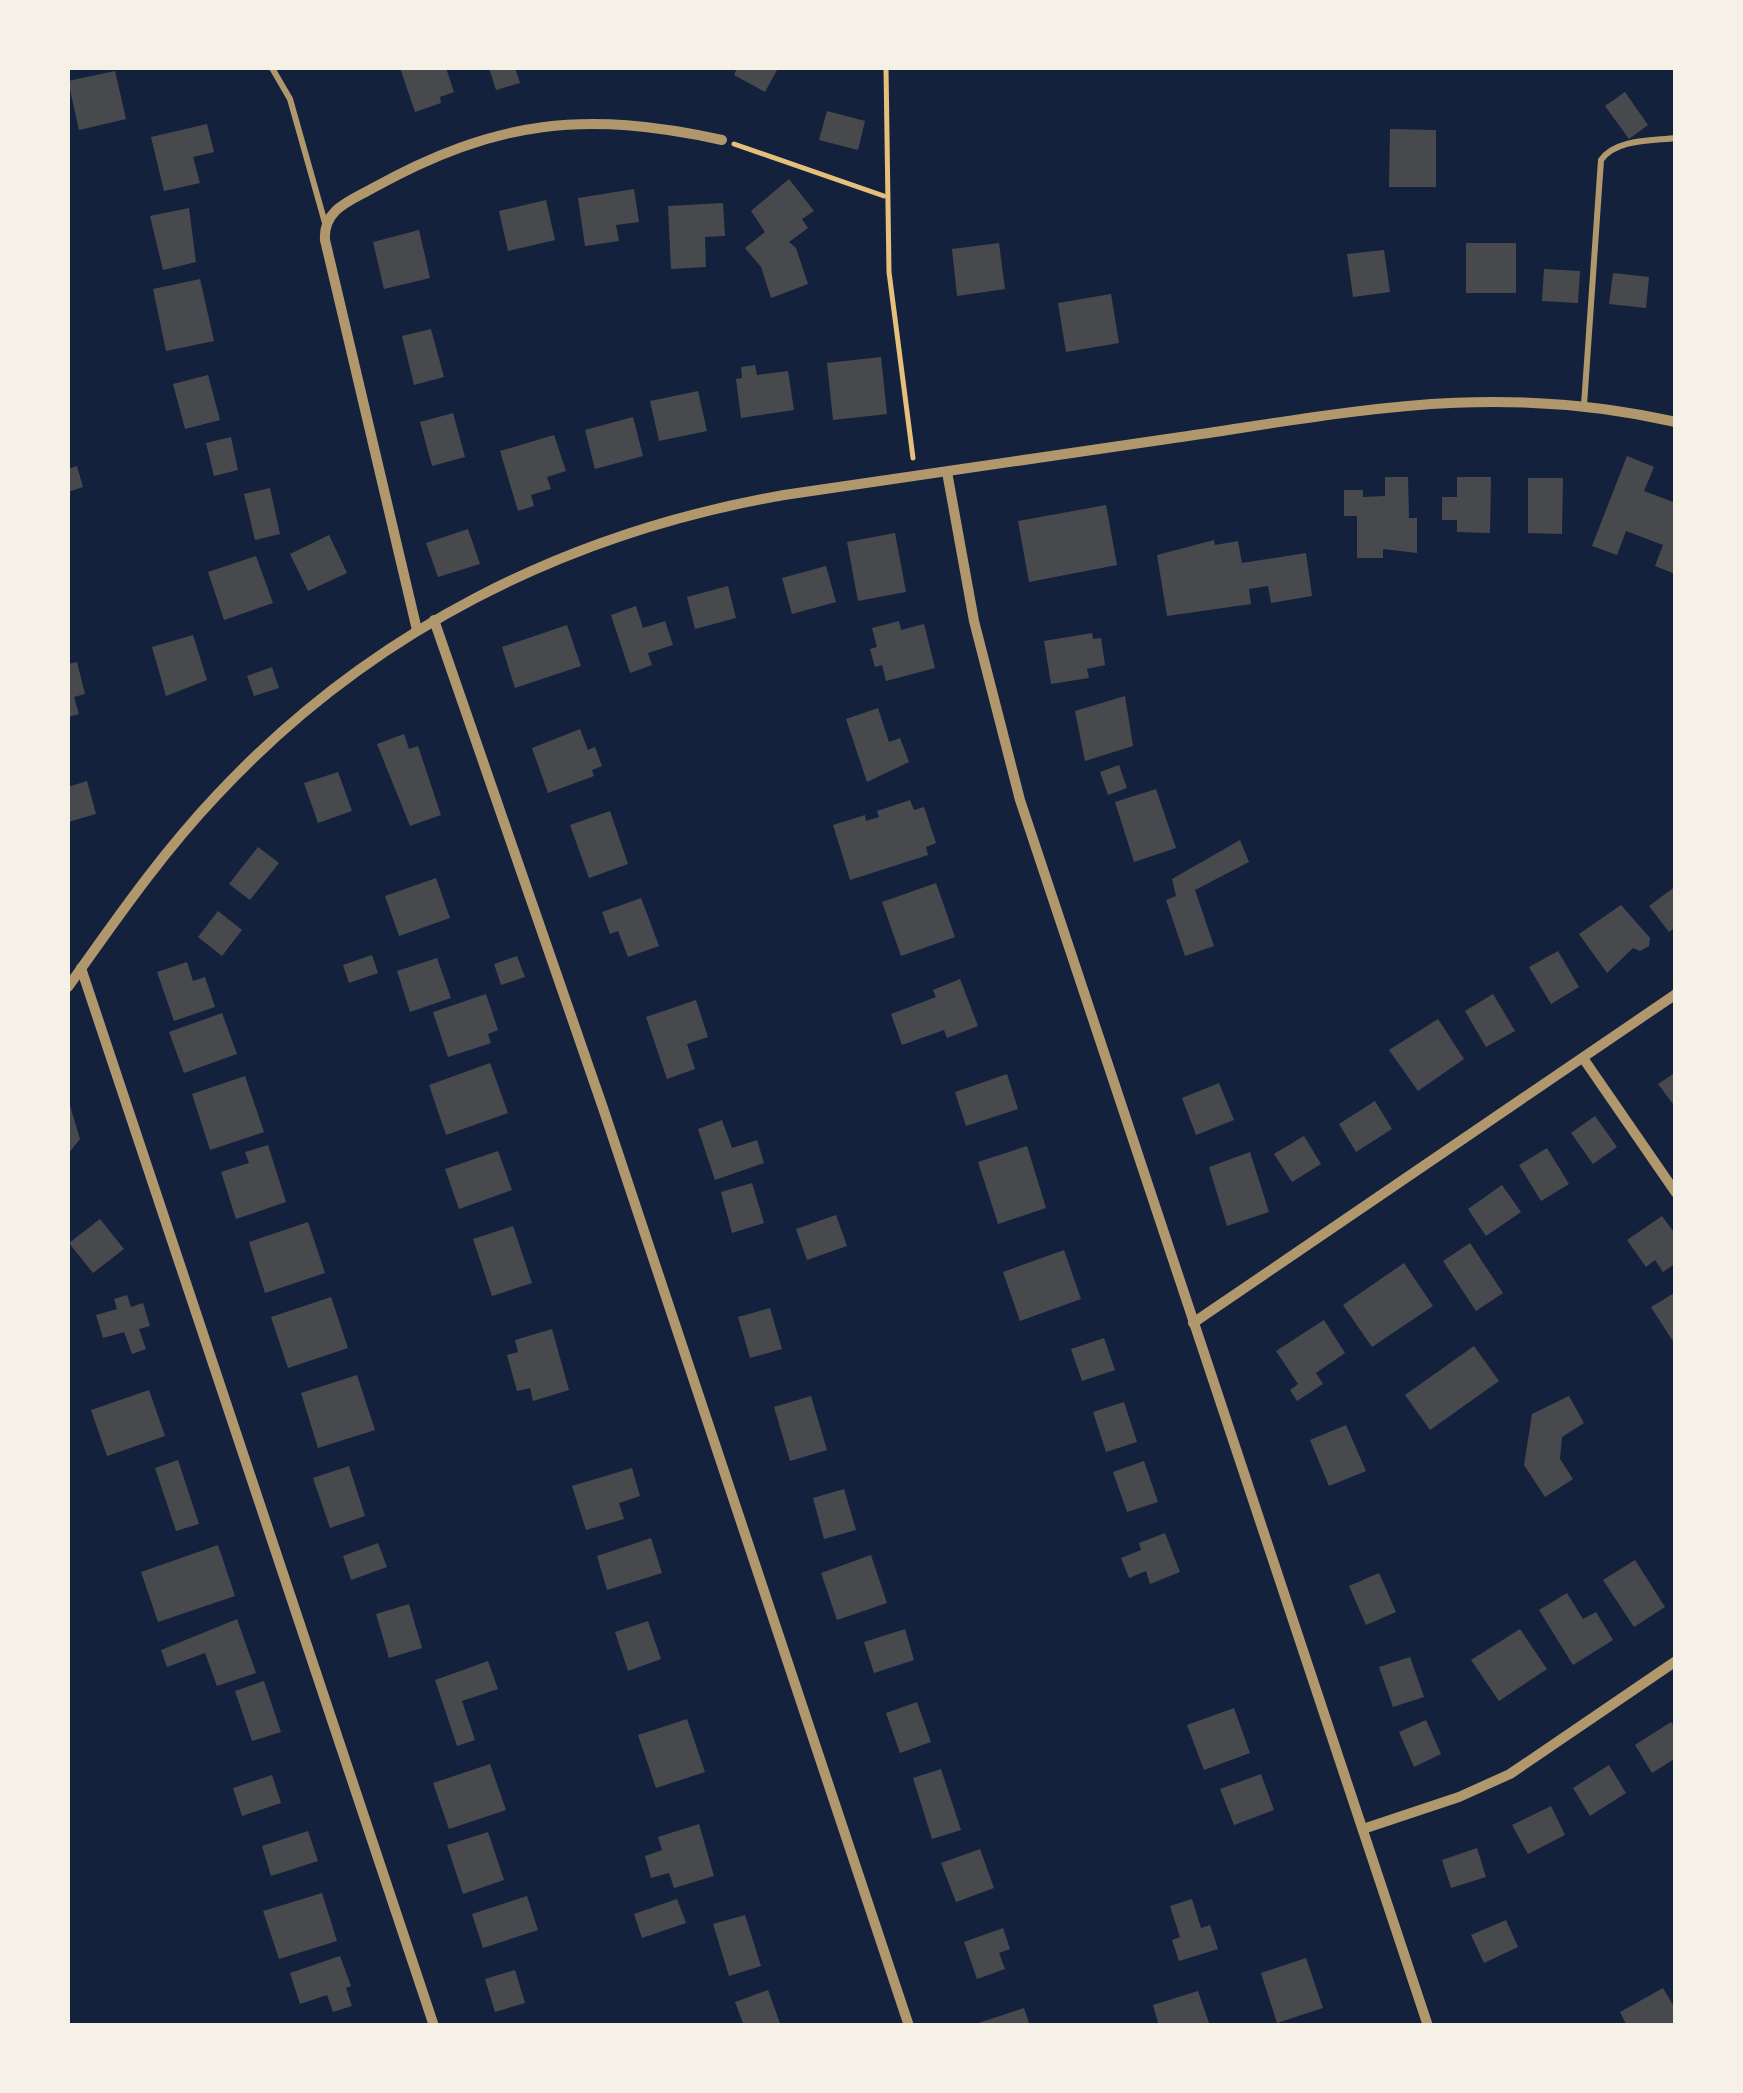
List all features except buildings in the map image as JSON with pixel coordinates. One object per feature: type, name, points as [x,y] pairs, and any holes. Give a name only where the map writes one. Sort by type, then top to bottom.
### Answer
[{"type":"street","points":[[417,630],[325,240],[326,224],[340,206],[424,160],[514,130],[608,121],[722,140]]},
{"type":"street","points":[[68,983],[181,836],[250,761],[325,694],[434,620],[540,565],[635,530],[733,504],[1411,404],[1496,399],[1584,405],[1673,420]]},
{"type":"street","points":[[946,472],[974,621],[1020,800],[1428,2026]]},
{"type":"street","points":[[434,620],[603,1108],[909,2026]]},
{"type":"street","points":[[81,968],[434,2026]]},
{"type":"street","points":[[1194,1323],[1676,994]]},
{"type":"street","points":[[1582,1058],[1676,1193]]},
{"type":"street","points":[[1362,1829],[1459,1797],[1510,1774],[1676,1661]]},
{"type":"lane","points":[[272,68],[290,99],[326,224]]},
{"type":"lane","points":[[1584,405],[1601,160],[1608,150],[1625,145],[1676,138]]},
{"type":"path","points":[[886,68],[884,196],[895,327],[916,476]]},
{"type":"path","points":[[722,140],[884,196]]}]
